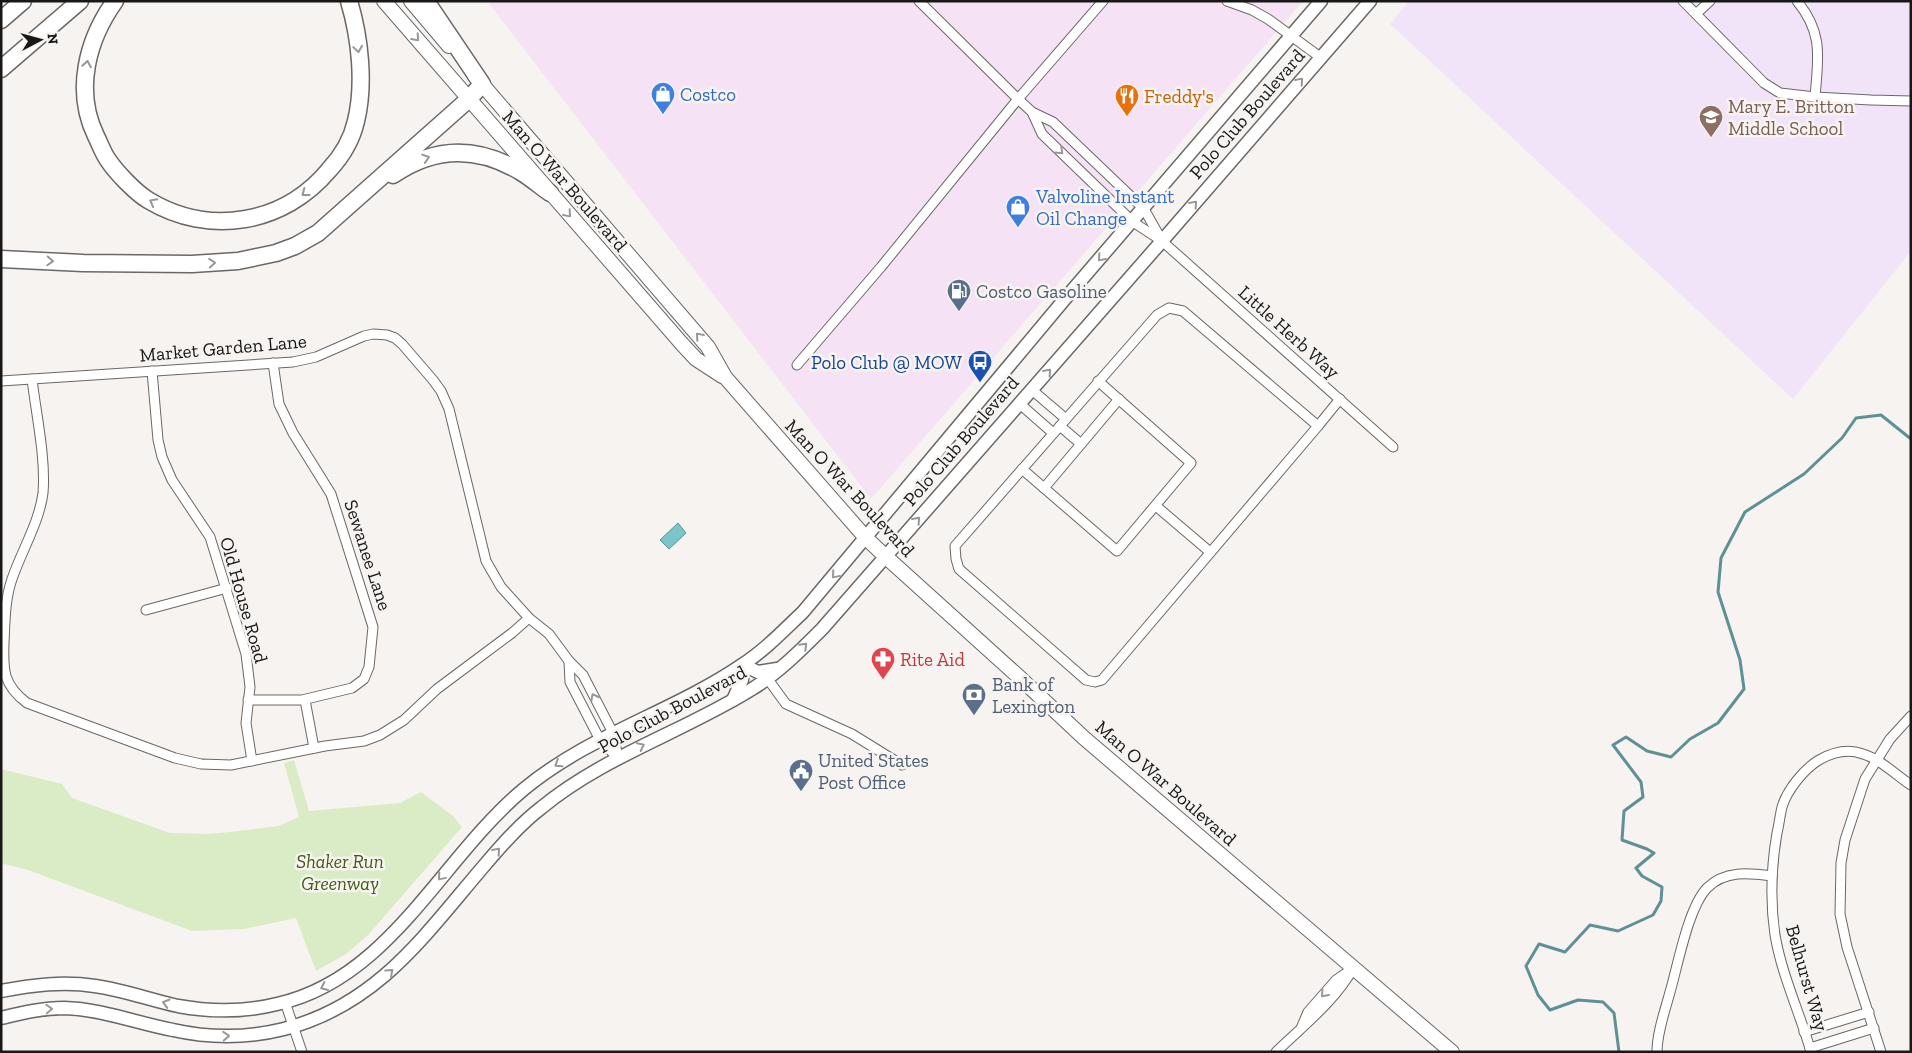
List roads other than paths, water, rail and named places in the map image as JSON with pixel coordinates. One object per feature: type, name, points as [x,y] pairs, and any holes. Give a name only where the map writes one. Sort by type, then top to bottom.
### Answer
[{"type":"highway","points":[[1,20],[23,1]]},
{"type":"highway","points":[[1,69],[80,1]]},
{"type":"highway","points":[[115,1],[96,33],[87,60],[84,90],[90,124],[108,160],[133,188],[147,200],[188,217],[234,221],[257,218],[293,203],[322,179],[344,150],[356,122],[360,91],[359,56],[349,1]]},
{"type":"highway","points":[[1,259],[82,263],[192,264],[238,261],[276,253],[295,246],[318,233],[469,99],[482,84],[426,1]]},
{"type":"highway","points":[[354,201],[403,168],[419,160],[438,154],[462,152],[486,155],[504,162],[550,193]]},
{"type":"main road","name":"Man O War Boulevard","points":[[384,1],[682,344],[696,359],[724,378],[866,538],[1084,738],[1452,1052]]},
{"type":"main road","name":"Man O War Boulevard","points":[[411,1],[708,347],[724,378]]},
{"type":"street","points":[[920,1],[1018,99],[1032,112],[1053,122],[1144,209],[1162,241]]},
{"type":"street","points":[[797,365],[882,267],[923,213],[1018,99],[1103,1]]},
{"type":"street","points":[[1228,1],[1252,10],[1292,35],[1320,58]]},
{"type":"street","name":"Polo Club Boulevard","points":[[1,991],[32,985],[74,984],[127,992],[176,1006],[216,1011],[238,1010],[285,1002],[307,995],[332,983],[364,962],[380,948],[494,816],[524,789],[557,764],[613,733],[704,688],[743,665],[772,643],[803,612],[1064,300],[1321,1]]},
{"type":"street","name":"Polo Club Boulevard","points":[[1,1018],[36,1010],[64,1008],[121,1016],[171,1030],[216,1036],[253,1034],[283,1029],[316,1018],[343,1006],[380,981],[397,966],[512,834],[540,808],[571,785],[618,758],[733,700],[781,668],[822,629],[1370,1]]},
{"type":"street","points":[[1683,1],[1764,83],[1780,92],[1816,97],[1911,101]]},
{"type":"street","points":[[1696,14],[1710,1]]},
{"type":"street","points":[[1797,1],[1809,17],[1815,30],[1818,45],[1816,97]]},
{"type":"street","points":[[1032,112],[1042,134],[1133,222],[1162,241]]},
{"type":"street","name":"Little Herb Way","points":[[1162,241],[1393,448]]},
{"type":"street","points":[[1318,426],[1183,311],[1169,308],[1157,315],[955,546],[959,569],[1086,680],[1095,682],[1102,680],[1318,426],[1340,399]]},
{"type":"street","name":"Market Garden Lane","points":[[1,381],[273,363],[316,357],[354,340],[373,334],[387,335],[395,338],[433,380],[446,402],[461,454],[486,561],[501,587],[529,618],[548,634],[568,661],[583,675],[613,733],[618,758]]},
{"type":"street","name":"Sewanee Lane","points":[[248,700],[305,700],[352,688],[364,679],[369,667],[373,627],[331,494],[293,433],[279,404],[273,363]]},
{"type":"street","name":"Old House Road","points":[[152,371],[158,440],[162,457],[172,480],[210,537],[227,588],[248,663],[246,723],[252,761]]},
{"type":"street","points":[[32,379],[43,471],[42,494],[38,513],[7,597],[3,662],[9,685],[17,696],[26,703],[175,758],[216,766],[231,765],[314,748],[364,741],[380,735],[393,728],[463,668],[512,634],[529,618]]},
{"type":"street","points":[[1022,469],[1117,551],[1191,463],[1098,382]]},
{"type":"street","points":[[1032,390],[1081,444]]},
{"type":"street","points":[[1044,488],[1119,400]]},
{"type":"street","points":[[1020,404],[1053,433]]},
{"type":"street","points":[[1156,506],[1210,552]]},
{"type":"street","points":[[146,610],[227,588]]},
{"type":"street","name":"Market Garden Lane","points":[[568,661],[570,682],[600,740],[618,758]]},
{"type":"street","points":[[733,700],[742,680],[743,665],[758,672],[781,668]]},
{"type":"street","points":[[767,678],[786,704],[852,734],[902,765]]},
{"type":"street","points":[[305,700],[314,748]]},
{"type":"street","points":[[1881,1052],[1847,947],[1840,914],[1840,887],[1845,840],[1864,779],[1890,739],[1911,716]]},
{"type":"street","name":"Belhurst Way","points":[[1811,1050],[1790,991],[1776,937],[1771,897],[1772,876],[1782,806],[1790,791],[1801,777],[1815,763],[1831,753],[1846,751],[1863,754],[1911,785]]},
{"type":"street","points":[[1657,1052],[1660,1030],[1688,927],[1697,903],[1707,888],[1725,876],[1745,873],[1772,876]]},
{"type":"street","points":[[1276,1052],[1344,986],[1354,967]]},
{"type":"street","points":[[285,1002],[302,1052]]},
{"type":"street","points":[[1804,1032],[1869,1012]]},
{"type":"street","points":[[1811,1050],[1874,1028]]},
{"type":"water","points":[[678,523],[686,533],[669,549],[660,540]]},
{"type":"waterway","points":[[1619,1052],[1614,1013],[1603,1002],[1578,1000],[1550,1010],[1538,995],[1526,966],[1539,944],[1565,952],[1590,925],[1618,931],[1653,915],[1661,901],[1662,887],[1642,876],[1636,868],[1654,853],[1622,840],[1624,811],[1643,797],[1641,782],[1613,745],[1626,737],[1647,751],[1671,757],[1690,739],[1718,723],[1744,689],[1740,660],[1718,592],[1721,558],[1745,512],[1804,474],[1842,438],[1856,418],[1881,415],[1911,439]]},
{"type":"place","name":"Costco","points":[[663,115]]},
{"type":"place","name":"Freddy's","points":[[1127,117]]},
{"type":"place","name":"Mary E. Britton Middle School","points":[[1711,138]]},
{"type":"place","name":"Valvoline Instant Oil Change","points":[[1018,228]]},
{"type":"place","name":"Costco Gasoline","points":[[959,312]]},
{"type":"place","name":"Polo Club @ MOW","points":[[980,383]]},
{"type":"place","name":"Rite Aid","points":[[883,680]]},
{"type":"place","name":"Bank of Lexington","points":[[974,716]]},
{"type":"place","name":"United States Post Office","points":[[801,792]]},
{"type":"park label","name":"Shaker Run Greenway","points":[[340,872]]}]
